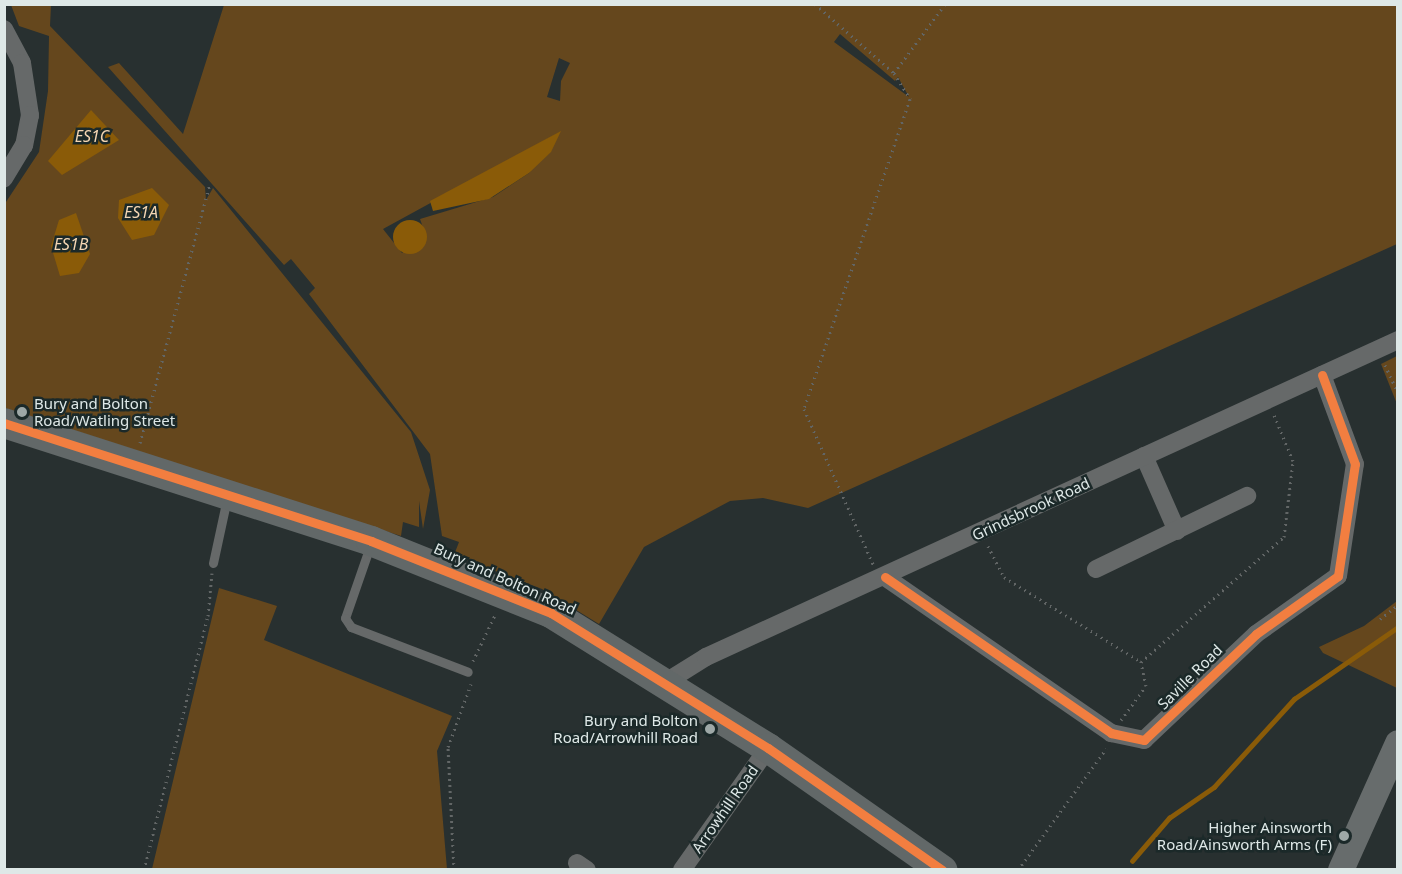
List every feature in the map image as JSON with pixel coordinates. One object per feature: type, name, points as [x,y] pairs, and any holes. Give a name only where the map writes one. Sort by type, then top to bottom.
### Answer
[{"type":"highway","name":"Bury and Bolton Road","points":[[4,423],[371,541],[506,592],[589,633],[666,682],[768,748],[942,870]]},
{"type":"main road","points":[[1341,870],[1398,743]]},
{"type":"street","points":[[4,178],[24,145],[30,115],[22,63],[6,33]]},
{"type":"street","name":"Grindsbrook Road","points":[[666,682],[706,657],[883,578],[1398,340]]},
{"type":"street","name":"Saville Road","points":[[1113,734],[1133,742],[1154,733],[1256,634],[1338,576],[1355,464],[1322,375]]},
{"type":"street","points":[[1144,456],[1176,531]]},
{"type":"street","points":[[1096,569],[1247,496]]},
{"type":"street","points":[[883,578],[1113,734]]},
{"type":"street","name":"Arrowhill Road","points":[[682,870],[768,748]]},
{"type":"lane","points":[[213,563],[228,494]]},
{"type":"lane","points":[[371,541],[345,618],[351,627],[468,672]]},
{"type":"path","points":[[815,4],[894,73],[910,99],[804,409],[883,578]]},
{"type":"path","points":[[894,73],[945,4]]},
{"type":"path","points":[[134,464],[210,184]]},
{"type":"path","points":[[1378,349],[1398,393]]},
{"type":"path","points":[[1141,662],[1284,537],[1293,461],[1267,399]]},
{"type":"path","points":[[981,532],[1004,577],[1141,662],[1146,686],[1018,870]]},
{"type":"path","points":[[144,870],[208,616],[213,563]]},
{"type":"path","points":[[454,870],[448,747],[472,685],[468,672],[506,592]]},
{"type":"path","points":[[1380,619],[1398,606]]},
{"type":"shaded area","points":[[11,5],[51,5],[50,26],[205,187],[206,200],[213,188],[411,432],[430,490],[423,529],[419,501],[419,527],[403,522],[401,536],[5,408],[4,205],[39,152],[48,91],[49,36],[19,26]]},
{"type":"shaded area","points":[[224,5],[1397,5],[1397,244],[808,508],[763,498],[730,501],[644,547],[599,624],[542,589],[454,555],[459,542],[442,536],[430,454],[309,294],[315,288],[291,259],[284,265],[108,67],[119,63],[183,134]],"holes":[[[840,34],[895,81],[898,77],[909,97],[834,42]],[[559,58],[570,63],[561,81],[560,101],[547,97]],[[560,132],[529,173],[493,197],[420,219],[426,236],[402,253],[383,229]]]},
{"type":"shaded area","points":[[1397,356],[1397,404],[1381,364]]},
{"type":"shaded area","points":[[219,588],[277,606],[264,640],[452,716],[437,751],[447,869],[152,869]]},
{"type":"shaded area","points":[[1397,601],[1397,688],[1323,653],[1319,647],[1364,626]]},
{"type":"water","name":"ES1C","points":[[91,110],[119,140],[62,175],[48,161]]},
{"type":"water","points":[[561,131],[551,152],[529,173],[489,199],[433,211],[430,201]]},
{"type":"water","name":"ES1A","points":[[152,188],[169,205],[154,235],[132,240],[118,218],[119,200]]},
{"type":"water","name":"ES1B","points":[[76,213],[90,254],[79,273],[60,276],[51,246],[59,220]]},
{"type":"water","points":[[410,220],[422,225],[427,237],[422,249],[410,254],[398,249],[393,237],[398,225]]},
{"type":"waterway","points":[[1132,861],[1169,818],[1214,787],[1294,699],[1398,627]]},
{"type":"cycle path","points":[[885,577],[1111,733],[1144,740],[1256,634],[1338,576],[1355,464],[1322,375]]},
{"type":"cycle path","points":[[4,423],[371,541],[551,613],[768,748],[942,870]]},
{"type":"place","name":"Bury and Bolton Road/Watling Street","points":[[22,412]]},
{"type":"place","name":"Bury and Bolton Road/Arrowhill Road","points":[[710,729]]},
{"type":"place","name":"Higher Ainsworth Road/Ainsworth Arms (F)","points":[[1344,836]]}]
